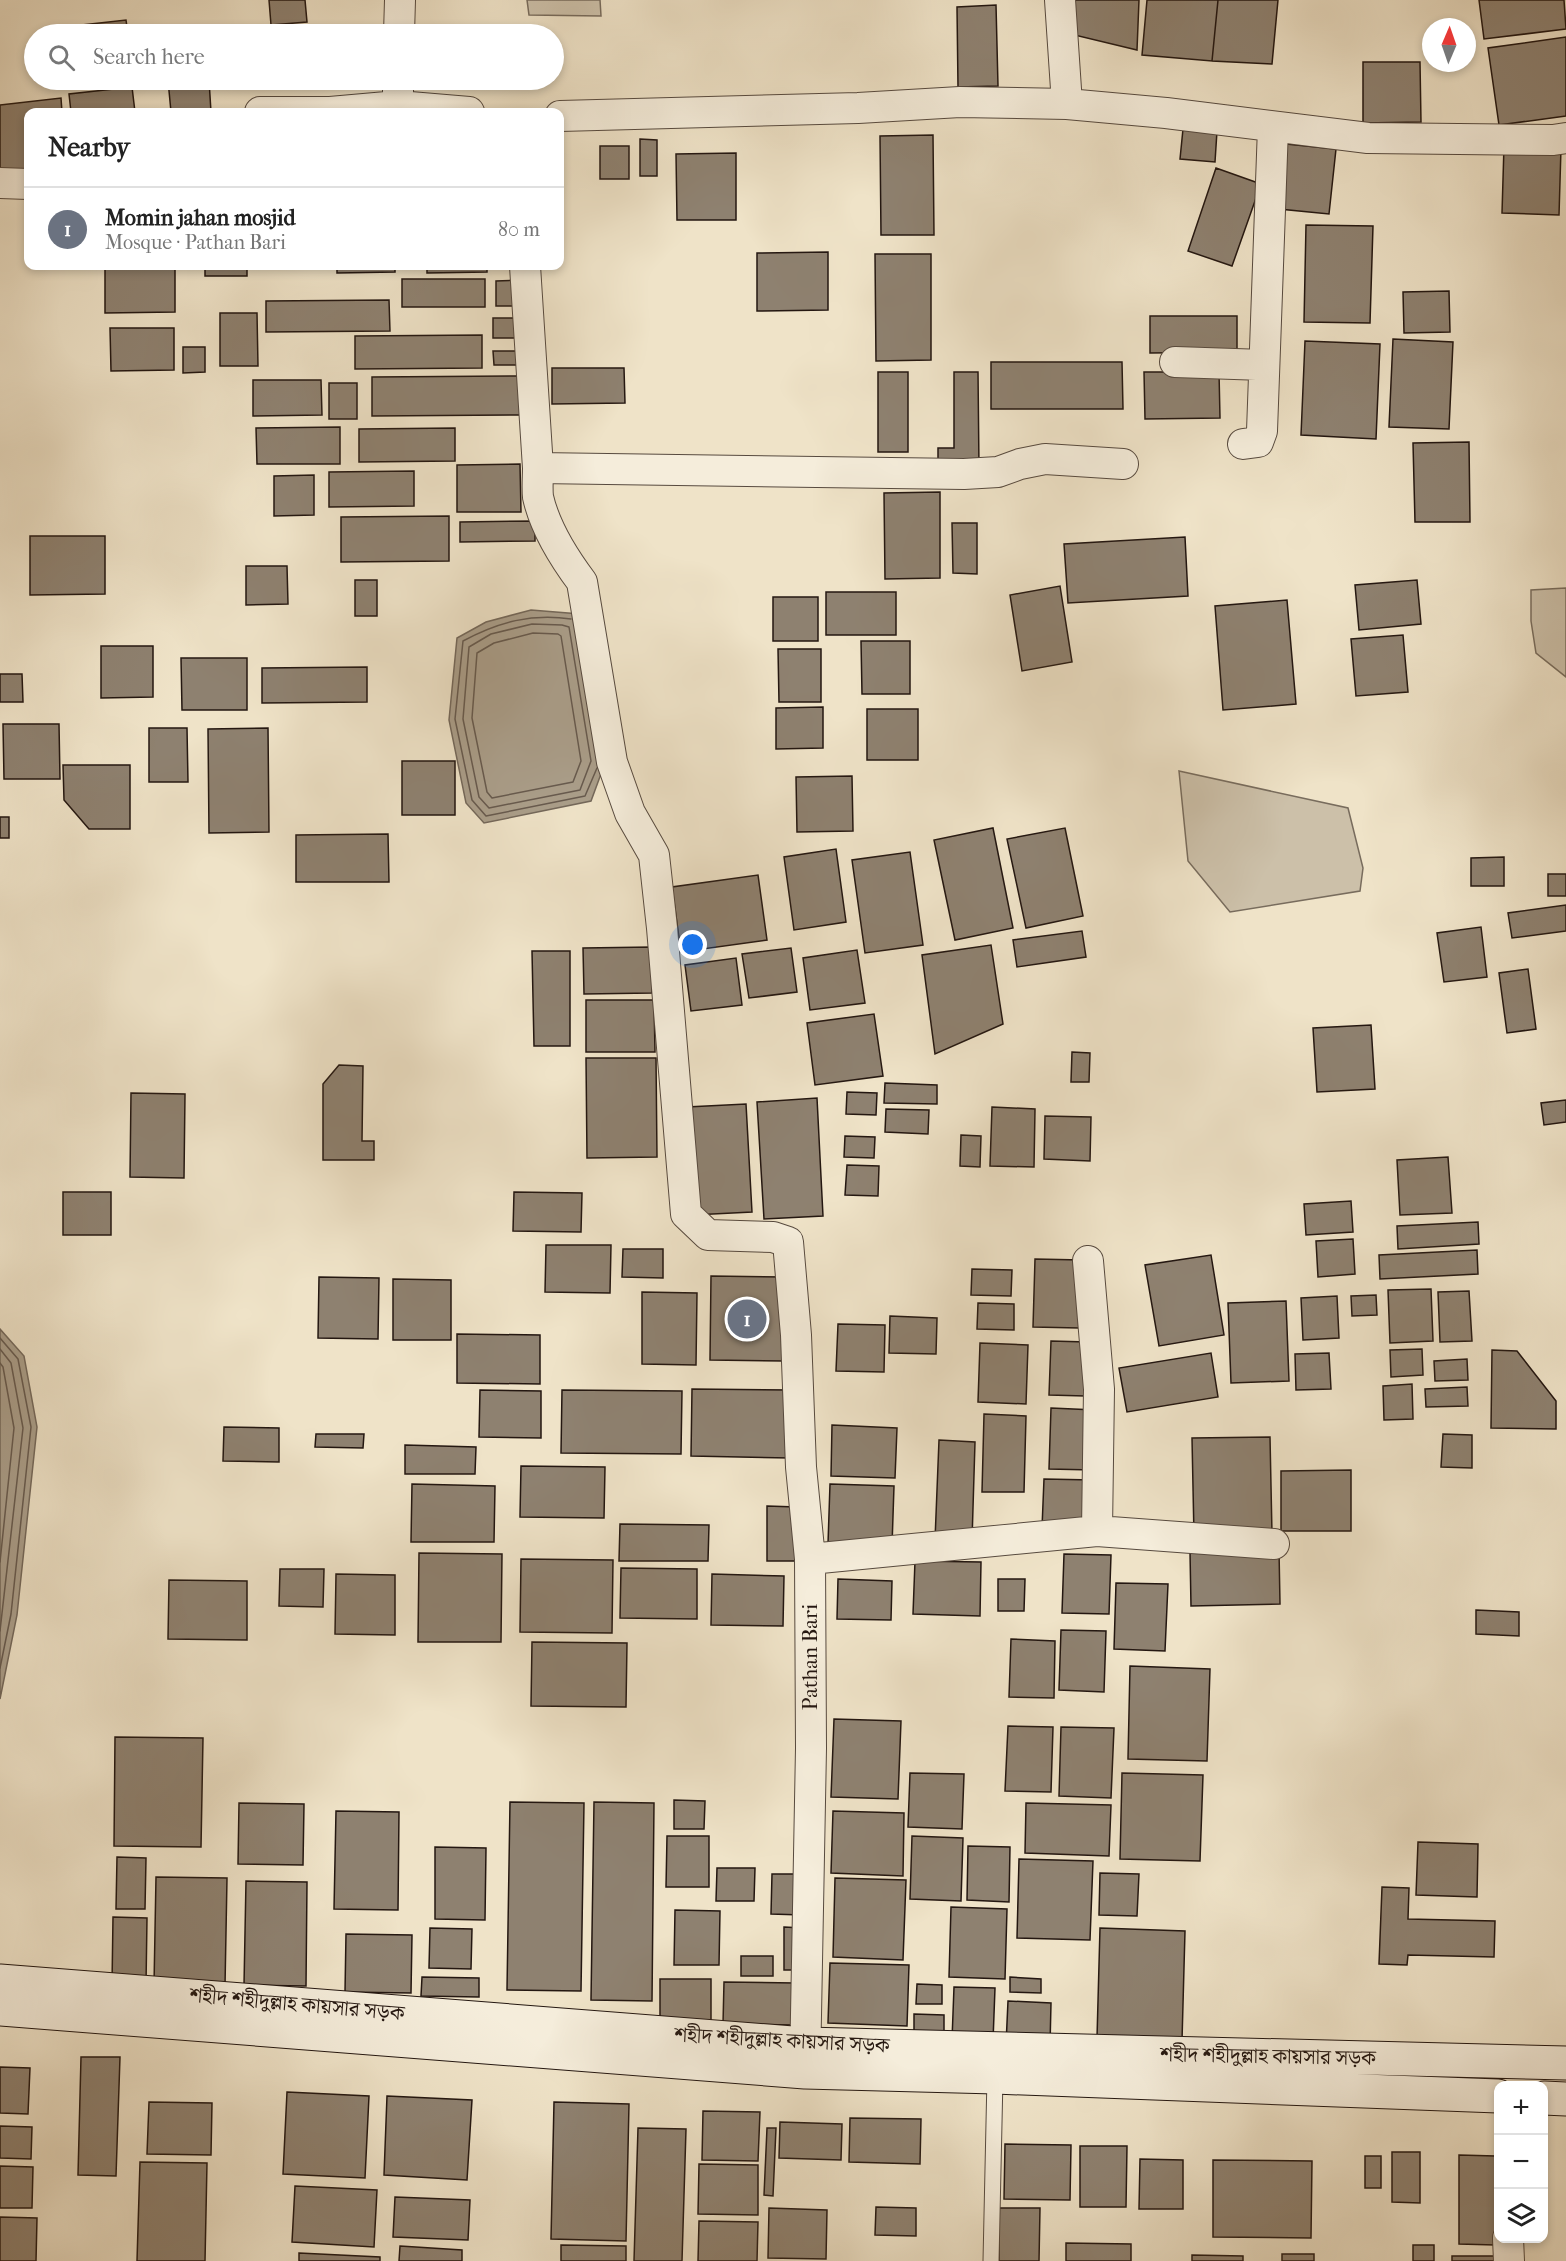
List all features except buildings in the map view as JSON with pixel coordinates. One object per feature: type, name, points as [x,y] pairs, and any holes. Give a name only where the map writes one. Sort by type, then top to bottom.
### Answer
[{"type":"main road","name":"শহীদ শহীদুল্লাহ কায়সার সড়ক","points":[[0,1981],[995,2077],[1494,2096]]},
{"type":"main road","name":"শহীদ শহীদুল্লাহ কায়সার সড়ক","points":[[0,2009],[805,2058],[1566,2063]]},
{"type":"main road","points":[[1548,2098],[1566,2099]]},
{"type":"street","points":[[399,24],[400,0]]},
{"type":"street","points":[[1060,0],[1067,104]]},
{"type":"street","points":[[344,108],[398,93],[454,108]]},
{"type":"street","points":[[564,116],[858,108],[960,102],[1067,104],[1166,113],[1368,138],[1553,140],[1566,138]]},
{"type":"street","points":[[1243,444],[1258,442],[1262,431],[1273,127]]},
{"type":"street","points":[[0,183],[24,184]]},
{"type":"street","points":[[525,270],[538,468],[964,474],[998,472],[1020,464],[1046,459],[1123,464]]},
{"type":"street","points":[[1175,362],[1264,365]]},
{"type":"street","name":"Pathan Bari","points":[[538,468],[538,496],[552,533],[582,582],[612,762],[630,813],[654,855],[686,1214],[708,1235],[773,1237],[788,1242],[796,1335],[801,1467],[810,1559],[811,1748],[805,2058]]},
{"type":"street","points":[[1088,1261],[1099,1389],[1097,1531]]},
{"type":"street","points":[[810,1559],[1097,1531],[1274,1544]]},
{"type":"street","points":[[1508,2243],[1509,2261]]},
{"type":"lane","points":[[992,2261],[995,2077]]},
{"type":"shaded area","points":[[527,0],[600,0],[601,16],[529,15]]},
{"type":"shaded area","points":[[1566,588],[1566,677],[1536,653],[1531,621],[1531,590]]},
{"type":"shaded area","points":[[1179,771],[1348,808],[1363,868],[1360,891],[1230,912],[1188,861]]},
{"type":"water","points":[[531,610],[580,614],[605,763],[591,801],[484,823],[466,803],[449,720],[457,638],[486,622]]},
{"type":"water","points":[[0,1329],[24,1356],[37,1427],[17,1615],[0,1699]]},
{"type":"place","name":"Momin jahan mosjid","points":[[747,1319]]}]
